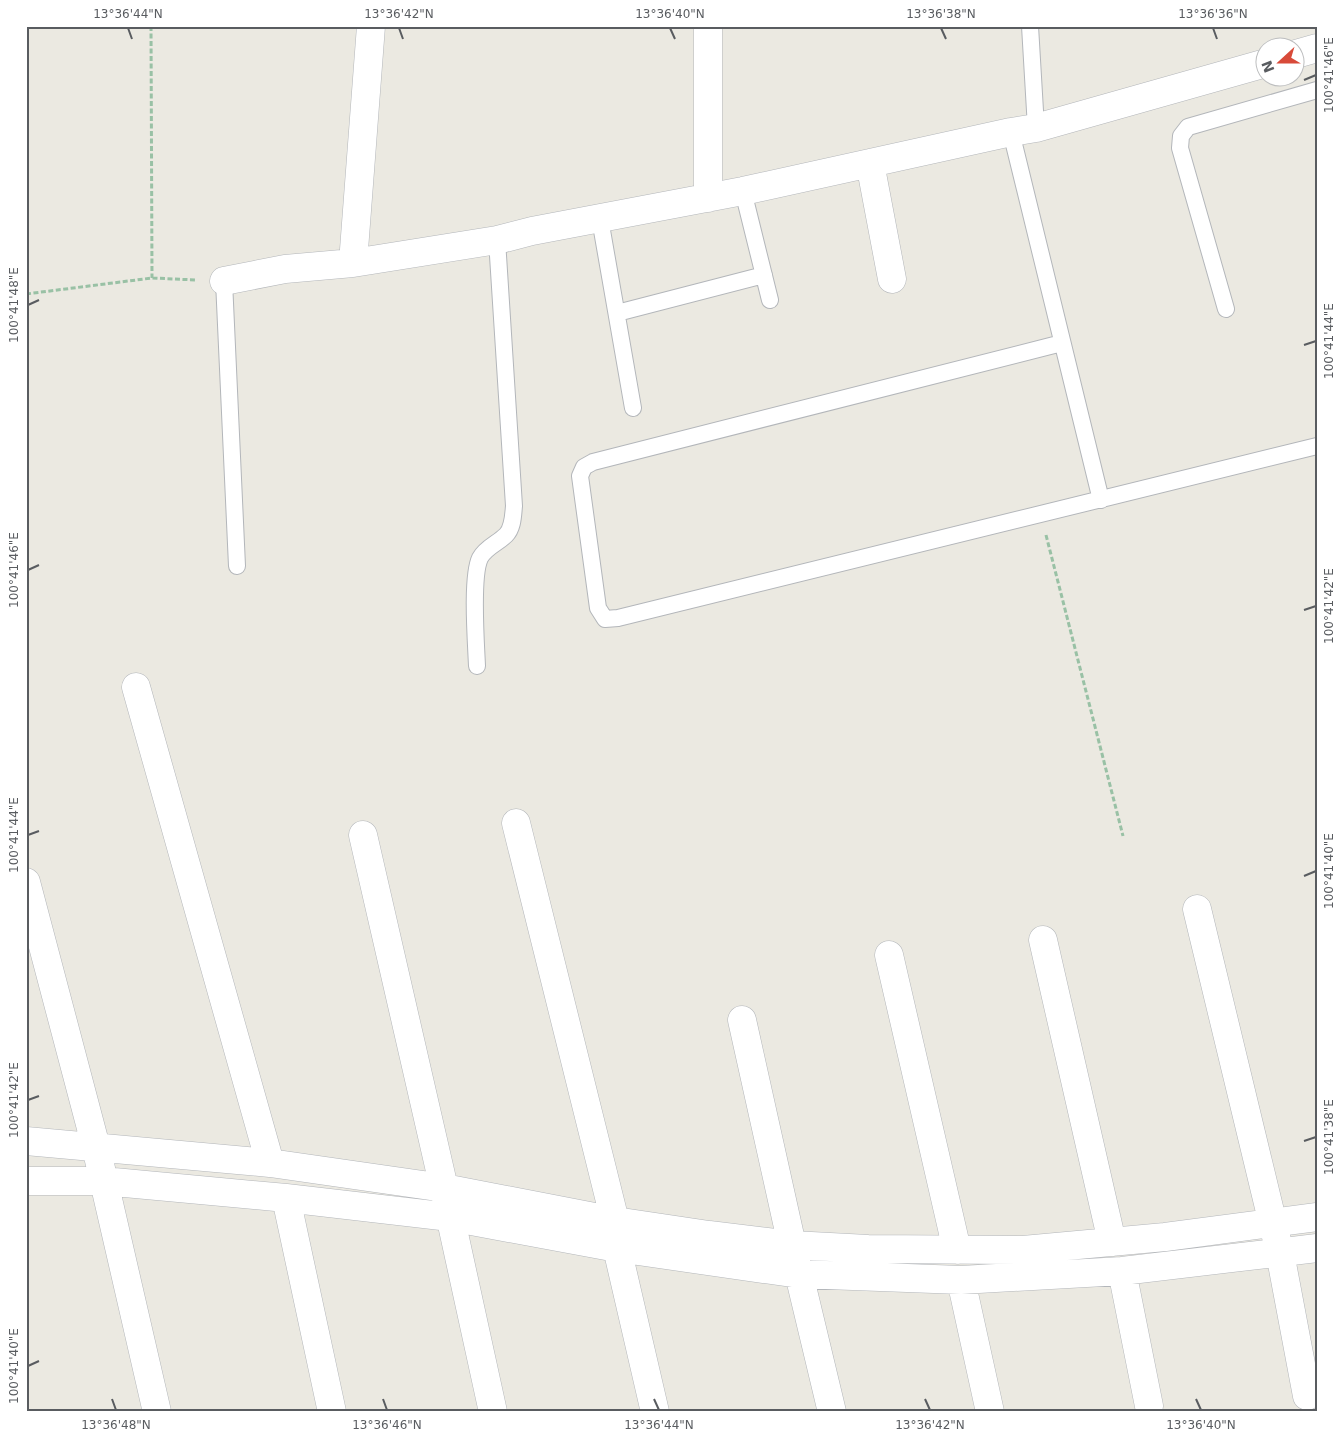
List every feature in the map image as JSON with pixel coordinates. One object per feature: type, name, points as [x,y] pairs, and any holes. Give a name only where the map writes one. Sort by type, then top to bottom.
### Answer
[{"type":"street","points":[[353,263],[371,26]]},
{"type":"street","points":[[708,26],[708,198]]},
{"type":"street","points":[[224,281],[285,269],[353,263],[497,240],[743,191],[1024,130],[1256,66]]},
{"type":"street","points":[[870,163],[892,279]]},
{"type":"street","points":[[136,687],[270,1163]]},
{"type":"street","points":[[516,824],[615,1221]]},
{"type":"street","points":[[363,835],[493,1412]]},
{"type":"street","points":[[26,882],[96,1147],[157,1412]]},
{"type":"street","points":[[1197,909],[1280,1253],[1307,1396]]},
{"type":"street","points":[[1042,940],[1112,1242]]},
{"type":"street","points":[[889,955],[957,1250]]},
{"type":"street","points":[[742,1020],[792,1245],[832,1412]]},
{"type":"street","points":[[26,1141],[270,1163],[444,1188],[615,1221],[708,1235],[792,1245],[868,1250],[1023,1250],[1112,1242],[1272,1224],[1317,1217]]},
{"type":"street","points":[[26,1181],[103,1181],[286,1198],[450,1217],[617,1248],[799,1274],[961,1280],[1122,1271],[1317,1248]]},
{"type":"street","points":[[286,1198],[332,1412]]},
{"type":"street","points":[[617,1248],[655,1412]]},
{"type":"street","points":[[1122,1271],[1149,1406]]},
{"type":"street","points":[[961,1280],[990,1412]]},
{"type":"lane","points":[[1030,26],[1024,130],[1062,343],[1101,500]]},
{"type":"lane","points":[[1226,308],[1180,148],[1181,136],[1188,127],[1317,90]]},
{"type":"lane","points":[[743,191],[770,300]]},
{"type":"lane","points":[[600,219],[633,408]]},
{"type":"lane","points":[[477,666],[476,575],[479,560],[484,551],[506,535],[511,526],[514,506],[497,240]]},
{"type":"lane","points":[[617,313],[764,274]]},
{"type":"lane","points":[[224,281],[237,566]]},
{"type":"lane","points":[[1062,343],[593,462],[584,467],[580,476],[598,608],[605,619],[618,618],[1317,446]]},
{"type":"path","points":[[150,26],[152,278]]},
{"type":"path","points":[[26,294],[152,278],[224,281]]},
{"type":"path","points":[[1041,514],[1123,836]]}]
